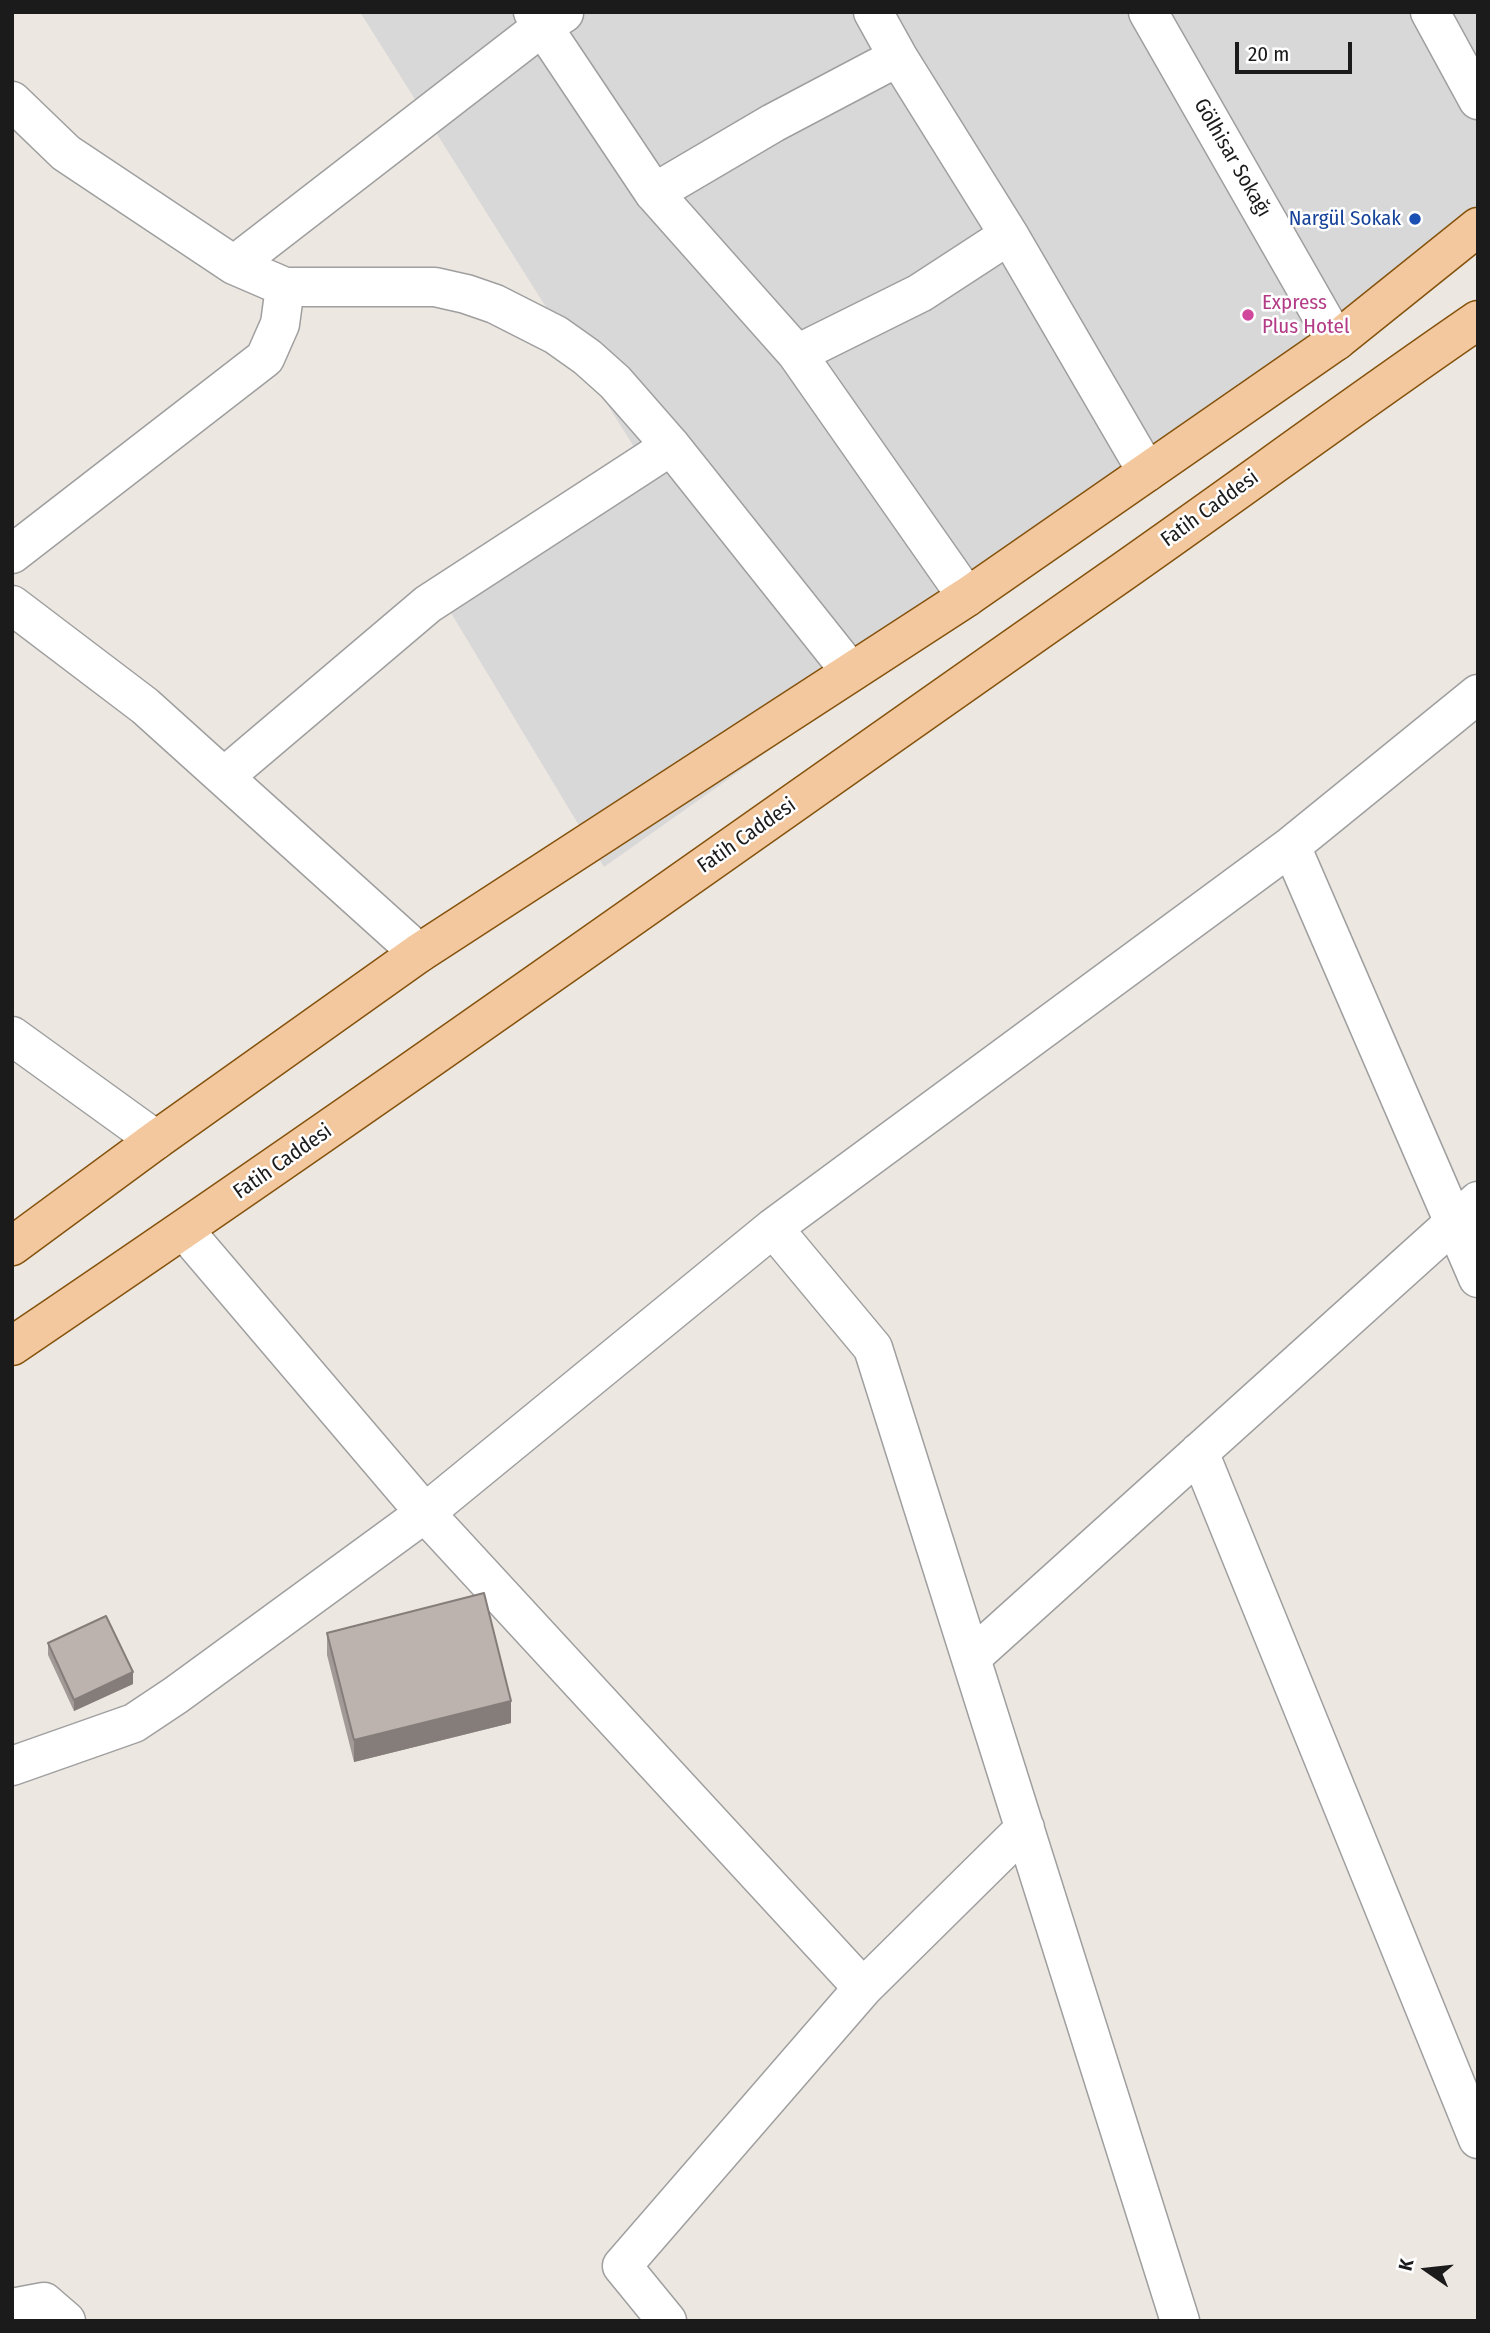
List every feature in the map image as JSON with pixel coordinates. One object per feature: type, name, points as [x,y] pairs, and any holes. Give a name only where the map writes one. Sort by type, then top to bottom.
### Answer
[{"type":"main road","points":[[12,1247],[156,1140],[419,953],[967,597],[1336,341],[1478,227]]},
{"type":"main road","name":"Fatih Caddesi","points":[[12,1346],[494,1016],[1183,530],[1365,397],[1478,320]]},
{"type":"street","points":[[873,12],[1009,235],[1147,472]]},
{"type":"street","name":"Gölhisar Sokağı","points":[[1148,12],[1336,341]]},
{"type":"street","points":[[1430,12],[1478,100]]},
{"type":"street","points":[[234,265],[547,17],[654,193],[797,354],[967,597]]},
{"type":"street","points":[[654,193],[773,123],[898,57]]},
{"type":"street","points":[[12,101],[66,153],[234,265],[285,287],[435,287],[495,304],[556,335],[587,357],[615,382],[671,446],[852,672]]},
{"type":"street","points":[[797,354],[920,293],[1009,235]]},
{"type":"street","points":[[12,554],[265,358],[280,324],[285,287]]},
{"type":"street","points":[[224,777],[428,604],[671,446]]},
{"type":"street","points":[[12,605],[145,706],[419,953]]},
{"type":"street","points":[[12,1766],[134,1723],[425,1513],[773,1228],[1291,846],[1478,694]]},
{"type":"street","points":[[1291,846],[1466,1212],[1478,1278]]},
{"type":"street","points":[[12,1036],[156,1140]]},
{"type":"street","points":[[971,1658],[1466,1212]]},
{"type":"street","points":[[773,1228],[873,1348],[1180,2321]]},
{"type":"street","points":[[184,1230],[425,1513],[863,1988]]},
{"type":"street","points":[[1199,1452],[1478,2139]]},
{"type":"street","points":[[667,2321],[622,2266],[863,1988],[1024,1828]]},
{"type":"street","points":[[12,2308],[44,2302],[66,2321]]},
{"type":"shaded area","points":[[360,12],[1478,12],[1478,249],[604,867],[442,598],[636,450]]},
{"type":"building","points":[[484,1593],[511,1701],[354,1740],[327,1633]]},
{"type":"building","points":[[106,1616],[133,1672],[74,1700],[48,1643]]},
{"type":"place","name":"Nargül Sokak","points":[[1415,219]]},
{"type":"place","name":"Express Plus Hotel","points":[[1248,315]]}]
